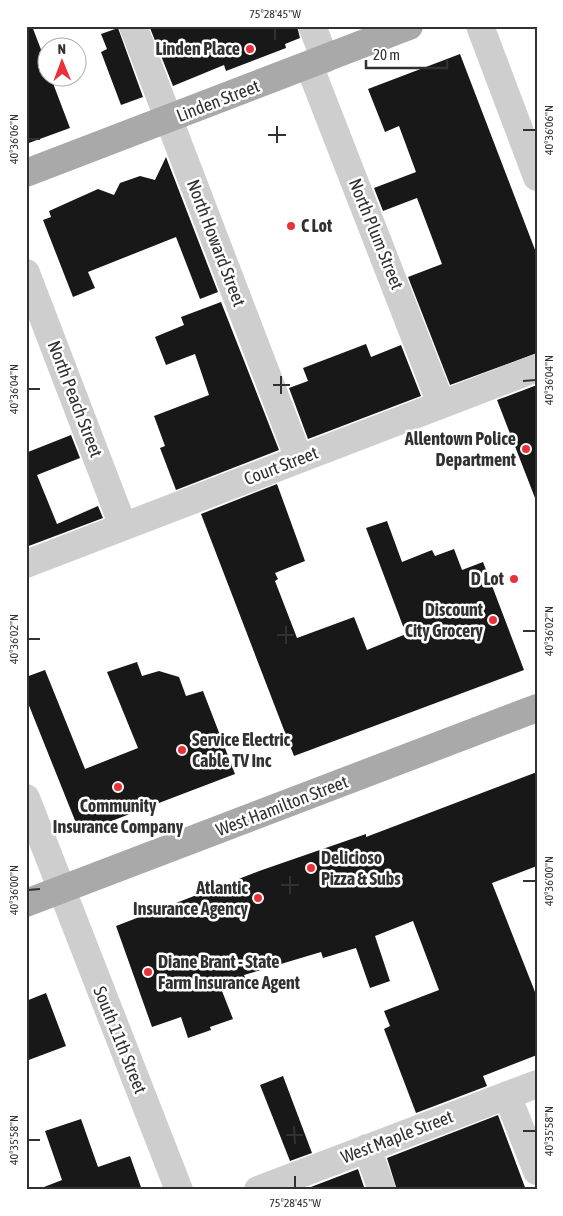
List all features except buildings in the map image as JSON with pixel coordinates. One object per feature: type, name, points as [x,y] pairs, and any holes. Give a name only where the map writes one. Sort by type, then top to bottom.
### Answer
[{"type":"main road","name":"Linden Street","points":[[26,173],[169,120],[409,26]]},
{"type":"main road","name":"West Hamilton Street","points":[[26,903],[537,708]]},
{"type":"street","name":"North Howard Street","points":[[133,26],[299,459]]},
{"type":"street","name":"North Plum Street","points":[[312,26],[317,62],[442,404]]},
{"type":"street","points":[[480,26],[537,177]]},
{"type":"street","name":"North Peach Street","points":[[26,273],[123,526]]},
{"type":"street","name":"Court Street","points":[[26,564],[537,368]]},
{"type":"street","name":"South 11th Street","points":[[26,798],[60,890],[179,1190]]},
{"type":"street","name":"West Maple Street","points":[[258,1190],[537,1084]]},
{"type":"street","points":[[507,1095],[537,1171]]},
{"type":"street","points":[[367,1148],[382,1190]]},
{"type":"place","name":"Linden Place","points":[[250,49]]},
{"type":"place","name":"C Lot","points":[[291,226]]},
{"type":"place","name":"Allentown Police Department","points":[[526,449]]},
{"type":"place","name":"D Lot","points":[[514,579]]},
{"type":"place","name":"Discount City Grocery","points":[[493,620]]},
{"type":"place","name":"Service Electric Cable TV Inc","points":[[182,750]]},
{"type":"place","name":"Community Insurance Company","points":[[118,787]]},
{"type":"place","name":"Delicioso Pizza & Subs","points":[[311,868]]},
{"type":"place","name":"Atlantic Insurance Agency","points":[[258,898]]},
{"type":"place","name":"Diane Brant - State Farm Insurance Agent","points":[[148,972]]}]
